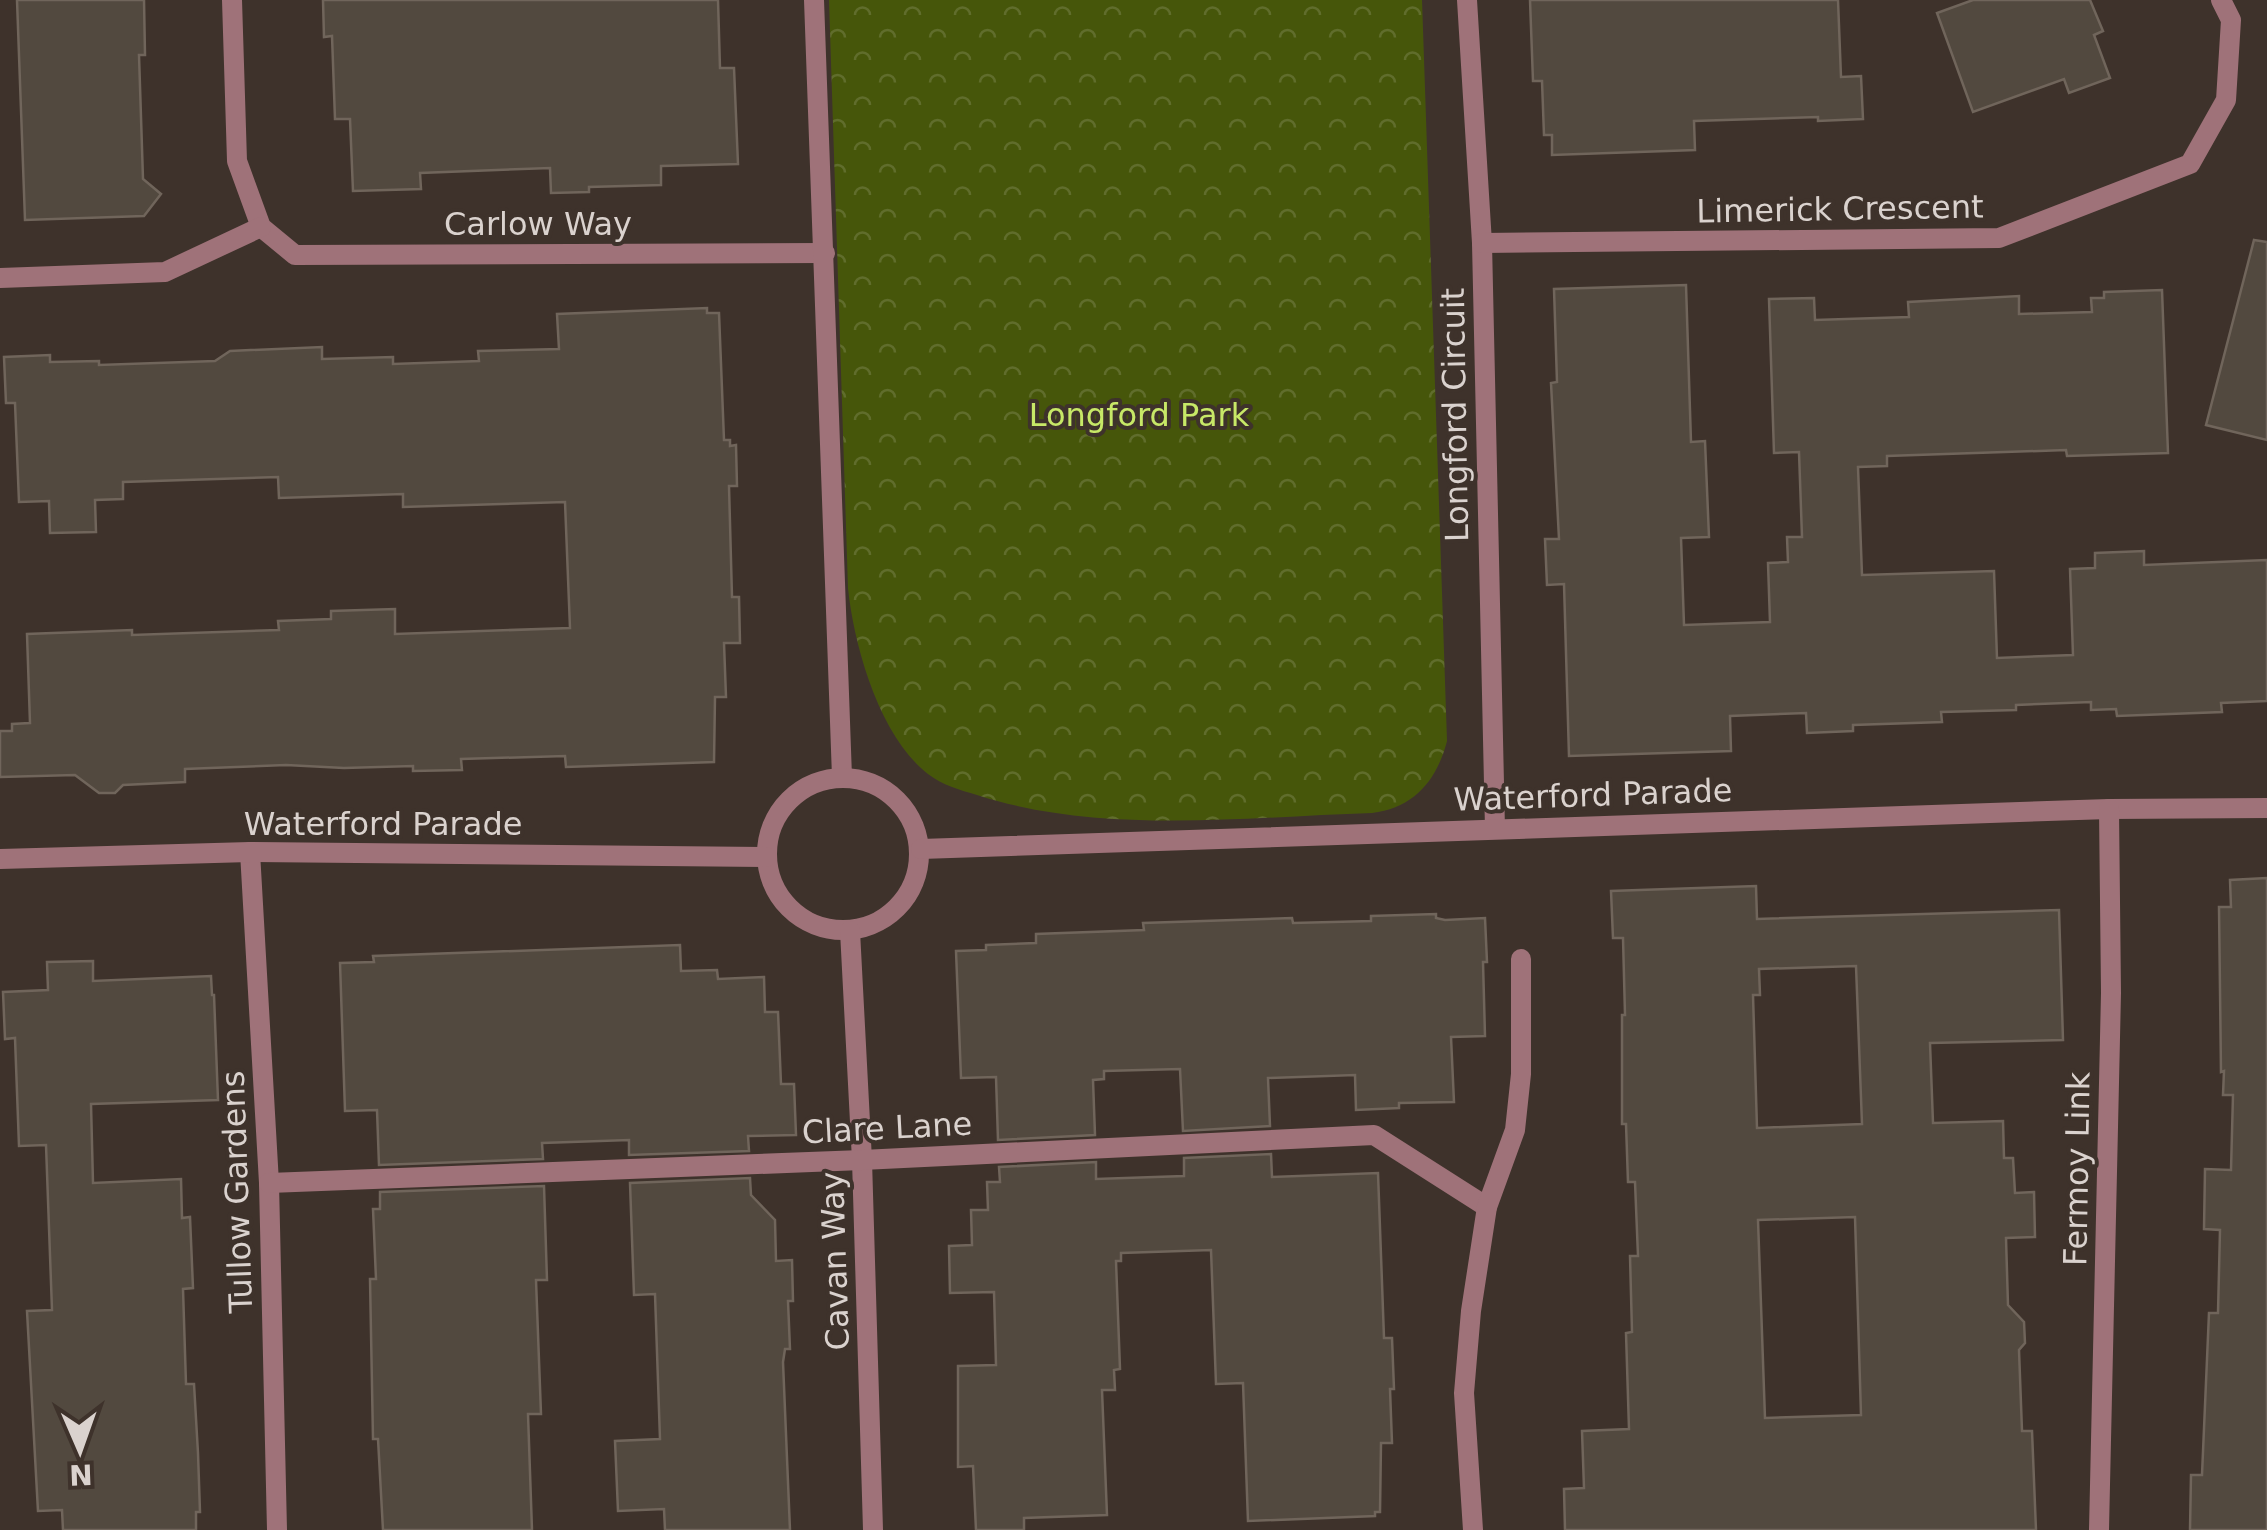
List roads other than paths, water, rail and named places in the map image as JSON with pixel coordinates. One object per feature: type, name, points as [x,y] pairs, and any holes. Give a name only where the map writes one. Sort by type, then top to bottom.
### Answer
[{"type":"street","points":[[0,278],[165,272],[260,227],[237,161],[232,0]]},
{"type":"street","points":[[814,0],[842,777]]},
{"type":"street","name":"Longford Circuit","points":[[1467,0],[1482,243],[1494,828]]},
{"type":"street","name":"Limerick Crescent","points":[[1482,243],[1999,238],[2190,164],[2226,100],[2232,20],[2222,0]]},
{"type":"street","name":"Carlow Way","points":[[260,227],[295,255],[826,253]]},
{"type":"street","points":[[842,777],[868,781],[892,794],[910,814],[921,848],[918,875],[906,900],[888,918],[850,931],[823,929],[799,917],[780,898],[766,857],[770,831],[782,807],[802,789],[842,777]]},
{"type":"street","name":"Waterford Parade","points":[[921,848],[2109,809],[2267,808]]},
{"type":"street","name":"Fermoy Link","points":[[2098,1530],[2111,993],[2109,809]]},
{"type":"street","name":"Waterford Parade","points":[[0,859],[250,852],[766,857]]},
{"type":"street","name":"Tullow Gardens","points":[[250,852],[270,1183],[276,1530]]},
{"type":"street","name":"Cavan Way","points":[[850,931],[862,1160],[873,1530]]},
{"type":"street","points":[[1472,1530],[1464,1392],[1470,1311],[1487,1206],[1515,1130],[1521,1074],[1521,958]]},
{"type":"street","name":"Clare Lane","points":[[270,1183],[862,1160],[1374,1134],[1487,1206]]},
{"type":"park label","name":"Longford Park","points":[[1139,415]]}]
